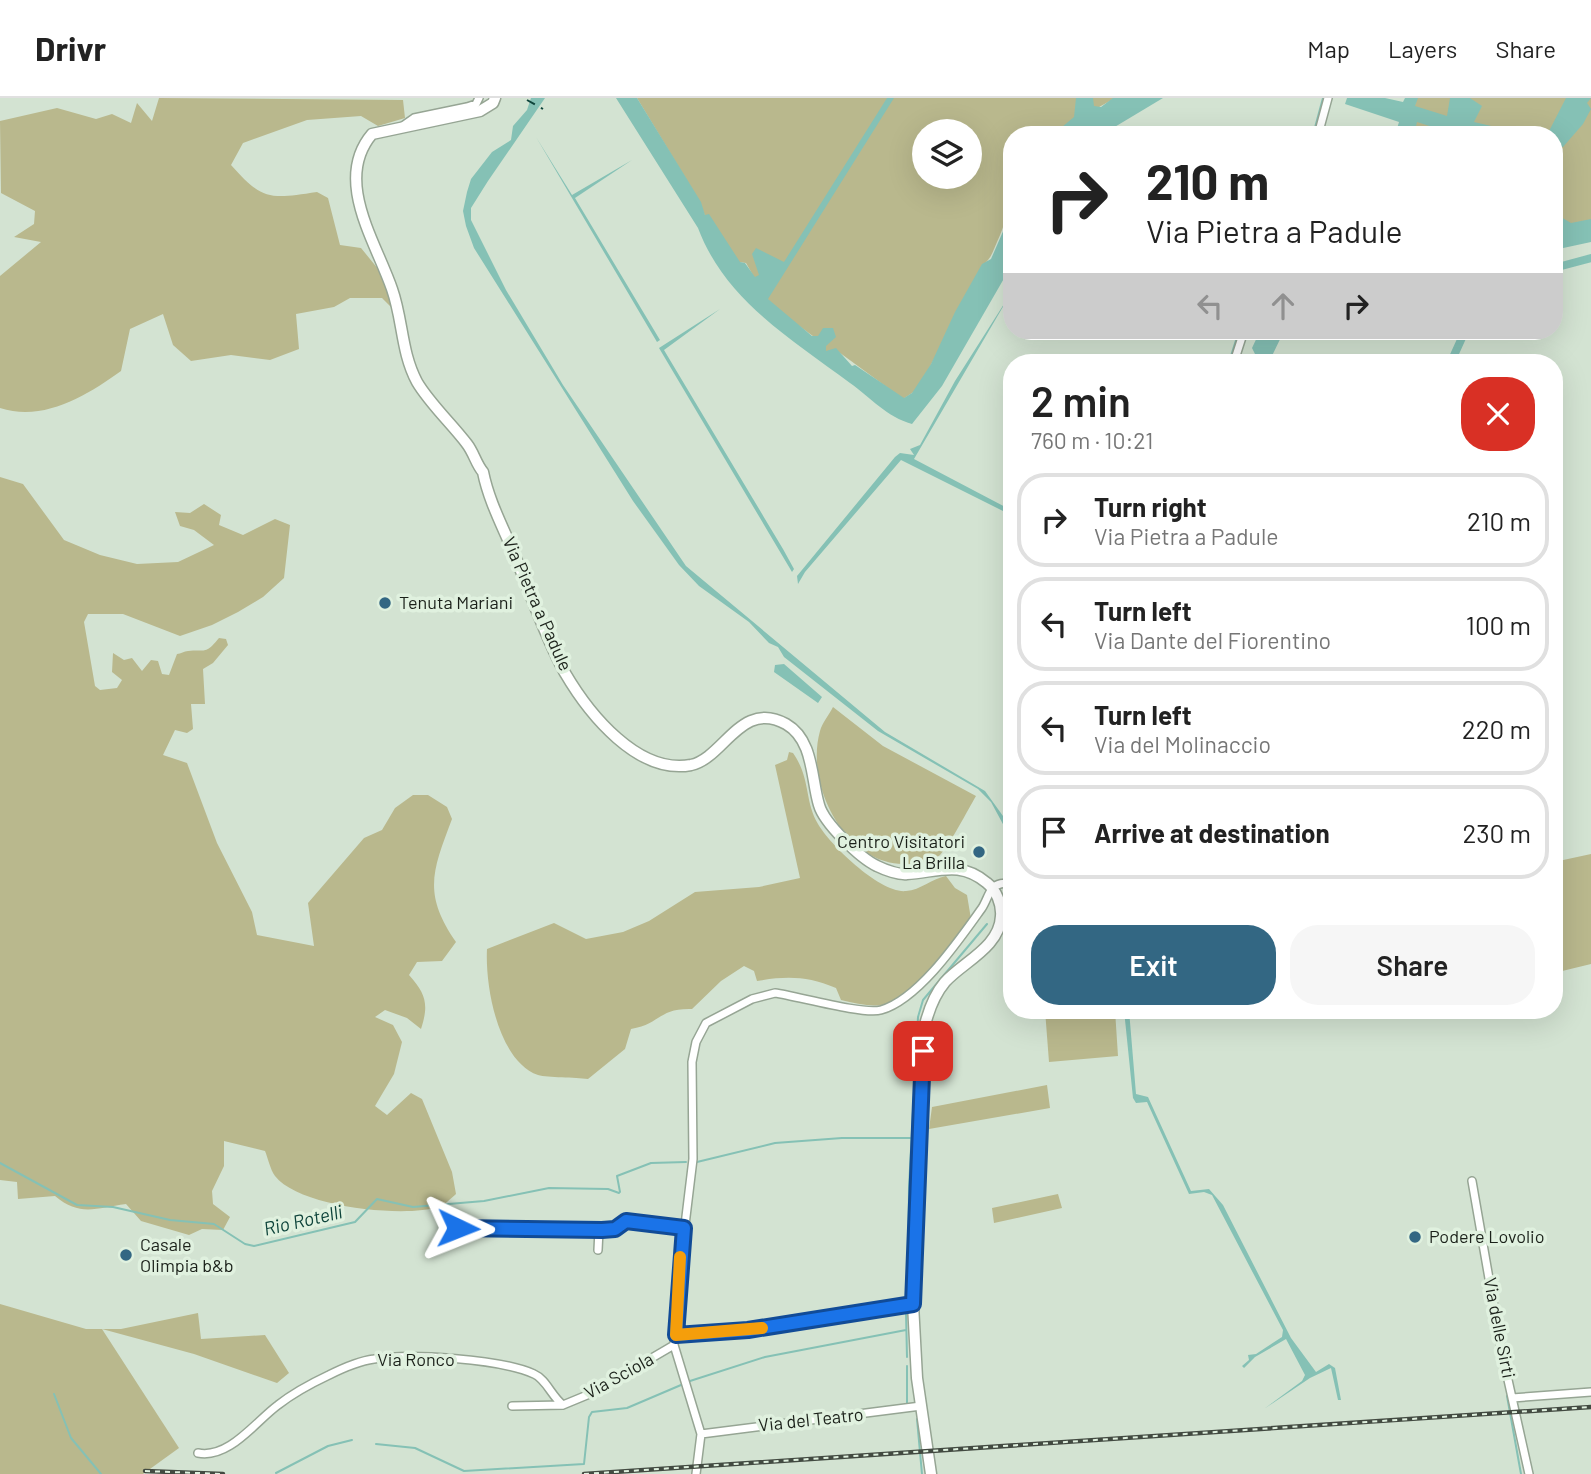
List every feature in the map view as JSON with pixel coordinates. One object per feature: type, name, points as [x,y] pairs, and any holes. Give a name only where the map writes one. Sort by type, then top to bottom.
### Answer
[{"type":"street","points":[[403,126],[414,118],[467,107],[480,98]]},
{"type":"street","name":"Via Pietra a Padule","points":[[495,98],[493,103],[480,111],[372,134],[363,144],[355,173],[359,201],[393,290],[407,360],[419,385],[470,447],[565,673],[591,709],[621,740],[645,758],[659,764],[683,765],[701,762],[742,725],[763,719],[787,724],[806,745],[820,808],[844,840],[875,865],[904,875],[960,868],[973,872],[993,887]]},
{"type":"street","points":[[1320,126],[1328,98]]},
{"type":"street","points":[[696,1474],[701,1434],[674,1345],[693,1159],[692,1062],[703,1026],[714,1017],[764,994],[775,992],[879,1011],[898,1002],[915,990],[985,905],[993,887],[1003,882]]},
{"type":"street","points":[[931,1474],[914,1347],[913,1304],[925,1025],[939,989],[990,943],[1001,916],[993,887]]},
{"type":"street","name":"Via delle Sirti","points":[[1472,1181],[1529,1474]]},
{"type":"street","points":[[456,1217],[461,1230],[599,1230],[615,1229],[626,1221],[684,1228]]},
{"type":"street","points":[[598,1250],[599,1230]]},
{"type":"street","points":[[676,1335],[748,1330],[913,1304]]},
{"type":"street","name":"Via Sciola","points":[[563,1405],[592,1393],[674,1345]]},
{"type":"street","name":"Via Ronco","points":[[198,1453],[208,1455],[226,1449],[279,1404],[328,1375],[358,1363],[382,1358],[453,1358],[516,1368],[540,1378],[549,1393],[563,1405]]},
{"type":"street","points":[[1512,1395],[1591,1392]]},
{"type":"street","points":[[512,1406],[563,1405]]},
{"type":"street","name":"Via del Teatro","points":[[701,1434],[921,1406]]},
{"type":"shaded area","points":[[159,98],[403,100],[405,118],[378,126],[361,116],[307,120],[243,143],[231,165],[251,185],[268,195],[288,196],[317,192],[328,198],[340,245],[361,248],[383,275],[395,311],[382,298],[350,298],[334,307],[296,314],[299,349],[270,360],[231,355],[191,361],[173,345],[163,314],[130,329],[121,371],[94,389],[48,409],[33,412],[0,408],[0,276],[41,242],[14,237],[34,224],[35,211],[1,193],[0,121],[57,108],[96,119],[112,114],[131,123],[137,103],[152,121]]},
{"type":"shaded area","points":[[637,98],[1114,98],[1069,126],[1003,126],[1002,229],[992,255],[983,265],[924,378],[915,391],[903,399],[836,350],[826,352],[825,345],[779,311],[752,283],[754,277],[746,263],[739,262],[705,216],[700,202]]},
{"type":"shaded area","points":[[1417,98],[1591,98],[1591,240],[1563,246],[1563,126],[1409,126]]},
{"type":"shaded area","points":[[0,477],[23,484],[64,540],[100,555],[137,564],[178,562],[214,545],[194,530],[180,526],[175,512],[190,513],[204,504],[221,515],[219,525],[243,535],[275,519],[290,525],[284,578],[263,597],[212,625],[180,636],[123,614],[88,614],[84,622],[95,686],[100,690],[117,688],[122,680],[112,672],[113,653],[124,660],[132,658],[142,671],[151,660],[158,661],[162,674],[169,675],[177,654],[205,650],[219,638],[226,639],[228,645],[213,663],[203,669],[205,704],[191,704],[193,729],[187,733],[175,730],[163,755],[187,763],[217,843],[252,912],[257,935],[314,946],[308,903],[364,838],[382,830],[395,808],[413,795],[428,795],[447,807],[452,819],[434,881],[438,909],[456,942],[442,961],[417,962],[409,975],[424,1000],[425,1013],[421,1029],[407,1018],[385,1010],[375,1017],[393,1025],[402,1042],[394,1074],[375,1106],[387,1115],[411,1093],[422,1099],[452,1172],[456,1194],[443,1205],[402,1211],[328,1202],[287,1187],[275,1176],[265,1151],[224,1141],[224,1166],[212,1191],[213,1204],[230,1217],[223,1230],[202,1229],[189,1235],[141,1221],[126,1204],[81,1209],[64,1203],[55,1196],[18,1199],[17,1182],[0,1180]]},
{"type":"shaded area","points":[[833,707],[883,746],[976,796],[939,856],[927,862],[912,864],[882,860],[863,850],[847,835],[834,817],[818,774],[817,752],[822,725]]},
{"type":"shaded area","points":[[789,752],[793,753],[803,772],[818,824],[833,844],[870,877],[883,885],[906,891],[946,876],[955,888],[967,895],[971,919],[932,969],[908,993],[895,1001],[872,1005],[841,1000],[836,988],[816,981],[778,978],[757,981],[754,971],[744,966],[721,981],[692,1009],[672,1011],[648,1024],[631,1029],[625,1049],[588,1079],[542,1076],[524,1067],[513,1055],[497,1021],[489,982],[487,949],[554,923],[586,939],[623,932],[649,921],[695,892],[759,887],[800,878],[775,765],[787,760]]},
{"type":"shaded area","points":[[1591,854],[1591,964],[1563,971],[1563,860]]},
{"type":"shaded area","points":[[1046,1019],[1116,1019],[1118,1056],[1049,1062]]},
{"type":"shaded area","points":[[1047,1085],[1050,1108],[929,1129],[932,1107]]},
{"type":"shaded area","points":[[1058,1194],[1062,1208],[994,1223],[992,1208]]},
{"type":"shaded area","points":[[0,1304],[86,1329],[102,1329],[179,1448],[143,1474],[0,1474]]},
{"type":"shaded area","points":[[198,1313],[201,1339],[265,1335],[289,1373],[277,1383],[194,1354],[102,1329],[121,1329]]},
{"type":"water","points":[[531,98],[545,98],[471,208],[471,220],[506,290],[563,385],[686,566],[885,732],[985,791],[1003,816],[1003,824],[991,802],[978,789],[878,731],[784,657],[778,647],[769,643],[749,622],[699,586],[679,565],[633,501],[474,248],[466,226],[463,211],[471,179],[492,152],[511,140],[513,126],[527,110]]},
{"type":"water","points":[[616,98],[637,98],[701,202],[705,215],[709,214],[740,262],[745,263],[755,277],[759,275],[752,254],[756,248],[784,262],[887,98],[894,98],[768,299],[812,336],[818,336],[823,328],[833,328],[836,337],[826,346],[826,351],[836,348],[852,366],[855,365],[904,398],[912,393],[931,364],[955,312],[982,264],[991,259],[1003,231],[1003,280],[942,386],[912,424],[895,417],[762,316],[725,276],[710,254],[698,228]]},
{"type":"water","points":[[1076,98],[1093,98],[1094,106],[1101,107],[1113,98],[1163,98],[1116,126],[1063,126],[1074,117]]},
{"type":"water","points":[[1347,98],[1385,98],[1403,102],[1405,98],[1418,98],[1415,106],[1447,116],[1450,98],[1470,98],[1482,106],[1474,122],[1491,126],[1429,126],[1417,122],[1416,126],[1398,126],[1399,122],[1345,104]]},
{"type":"water","points":[[1566,98],[1591,98],[1587,103],[1591,109],[1583,124],[1563,147],[1563,126],[1552,126]]},
{"type":"water","points":[[536,137],[572,195],[632,160],[575,198],[660,340],[657,342]]},
{"type":"water","points":[[1563,218],[1571,223],[1591,219],[1591,242],[1563,248]]},
{"type":"water","points":[[1003,306],[914,459],[1003,506],[1003,511],[901,460],[805,572],[798,584],[797,576],[895,457],[900,453],[914,455],[910,449],[920,445],[955,381]]},
{"type":"water","points":[[720,309],[664,350],[783,549],[794,569],[792,572],[659,348]]},
{"type":"water","points":[[1256,340],[1280,340],[1273,354],[1255,354],[1252,348]]},
{"type":"water","points":[[784,664],[822,697],[818,703],[774,672],[775,665]]},
{"type":"water","points":[[1125,1019],[1130,1019],[1136,1094],[1148,1097],[1191,1191],[1209,1189],[1223,1205],[1291,1338],[1316,1372],[1329,1364],[1335,1368],[1341,1400],[1338,1400],[1331,1368],[1310,1378],[1264,1409],[1302,1381],[1305,1375],[1286,1339],[1255,1357],[1244,1368],[1242,1366],[1249,1360],[1248,1355],[1256,1354],[1282,1337],[1283,1330],[1212,1195],[1204,1192],[1189,1194],[1147,1102],[1136,1103],[1133,1098]]},
{"type":"waterway","points":[[1315,126],[1323,98]]},
{"type":"waterway","points":[[1563,266],[1591,258]]},
{"type":"waterway","points":[[1232,354],[1236,340]]},
{"type":"waterway","points":[[1455,354],[1461,340]]},
{"type":"waterway","points":[[908,1289],[909,1187],[918,1017],[923,1000],[987,924]]},
{"type":"waterway","name":"Rio Rotelli","points":[[697,1162],[775,1143],[842,1138],[910,1138]]},
{"type":"waterway","name":"Rio Rotelli","points":[[620,1192],[617,1176],[651,1163],[686,1162]]},
{"type":"waterway","name":"Rio Rotelli","points":[[0,1163],[77,1205],[113,1207],[170,1220],[214,1224],[245,1244],[254,1246],[355,1222],[377,1199],[413,1207],[484,1201],[549,1188],[608,1189],[619,1193]]},
{"type":"waterway","points":[[906,1313],[907,1357]]},
{"type":"waterway","points":[[690,1381],[765,1357],[906,1330]]},
{"type":"waterway","points":[[907,1366],[907,1404]]},
{"type":"waterway","points":[[376,1444],[415,1448],[464,1471],[584,1464],[589,1417],[592,1412],[627,1408],[681,1385]]},
{"type":"waterway","points":[[54,1394],[71,1438],[101,1474]]},
{"type":"waterway","points":[[1510,1396],[1507,1396],[1521,1474]]},
{"type":"waterway","points":[[917,1419],[922,1474]]},
{"type":"waterway","points":[[276,1473],[328,1446],[352,1440]]},
{"type":"ferry route","points":[[527,100],[543,109]]},
{"type":"railway","points":[[584,1474],[1591,1407]]},
{"type":"railway","points":[[145,1471],[223,1474]]},
{"type":"slow traffic","points":[[680,1257],[676,1335],[762,1328]]},
{"type":"place","name":"Tenuta Mariani","points":[[385,603]]},
{"type":"place","name":"Centro Visitatori La Brilla","points":[[979,852]]},
{"type":"place","name":"Podere Lovolio","points":[[1415,1237]]},
{"type":"place","name":"Casale Olimpia b&b","points":[[126,1255]]},
{"type":"route","points":[[458,1228],[602,1230],[615,1229],[626,1221],[684,1228],[677,1291],[676,1335],[748,1330],[913,1304],[923,1051]]}]
